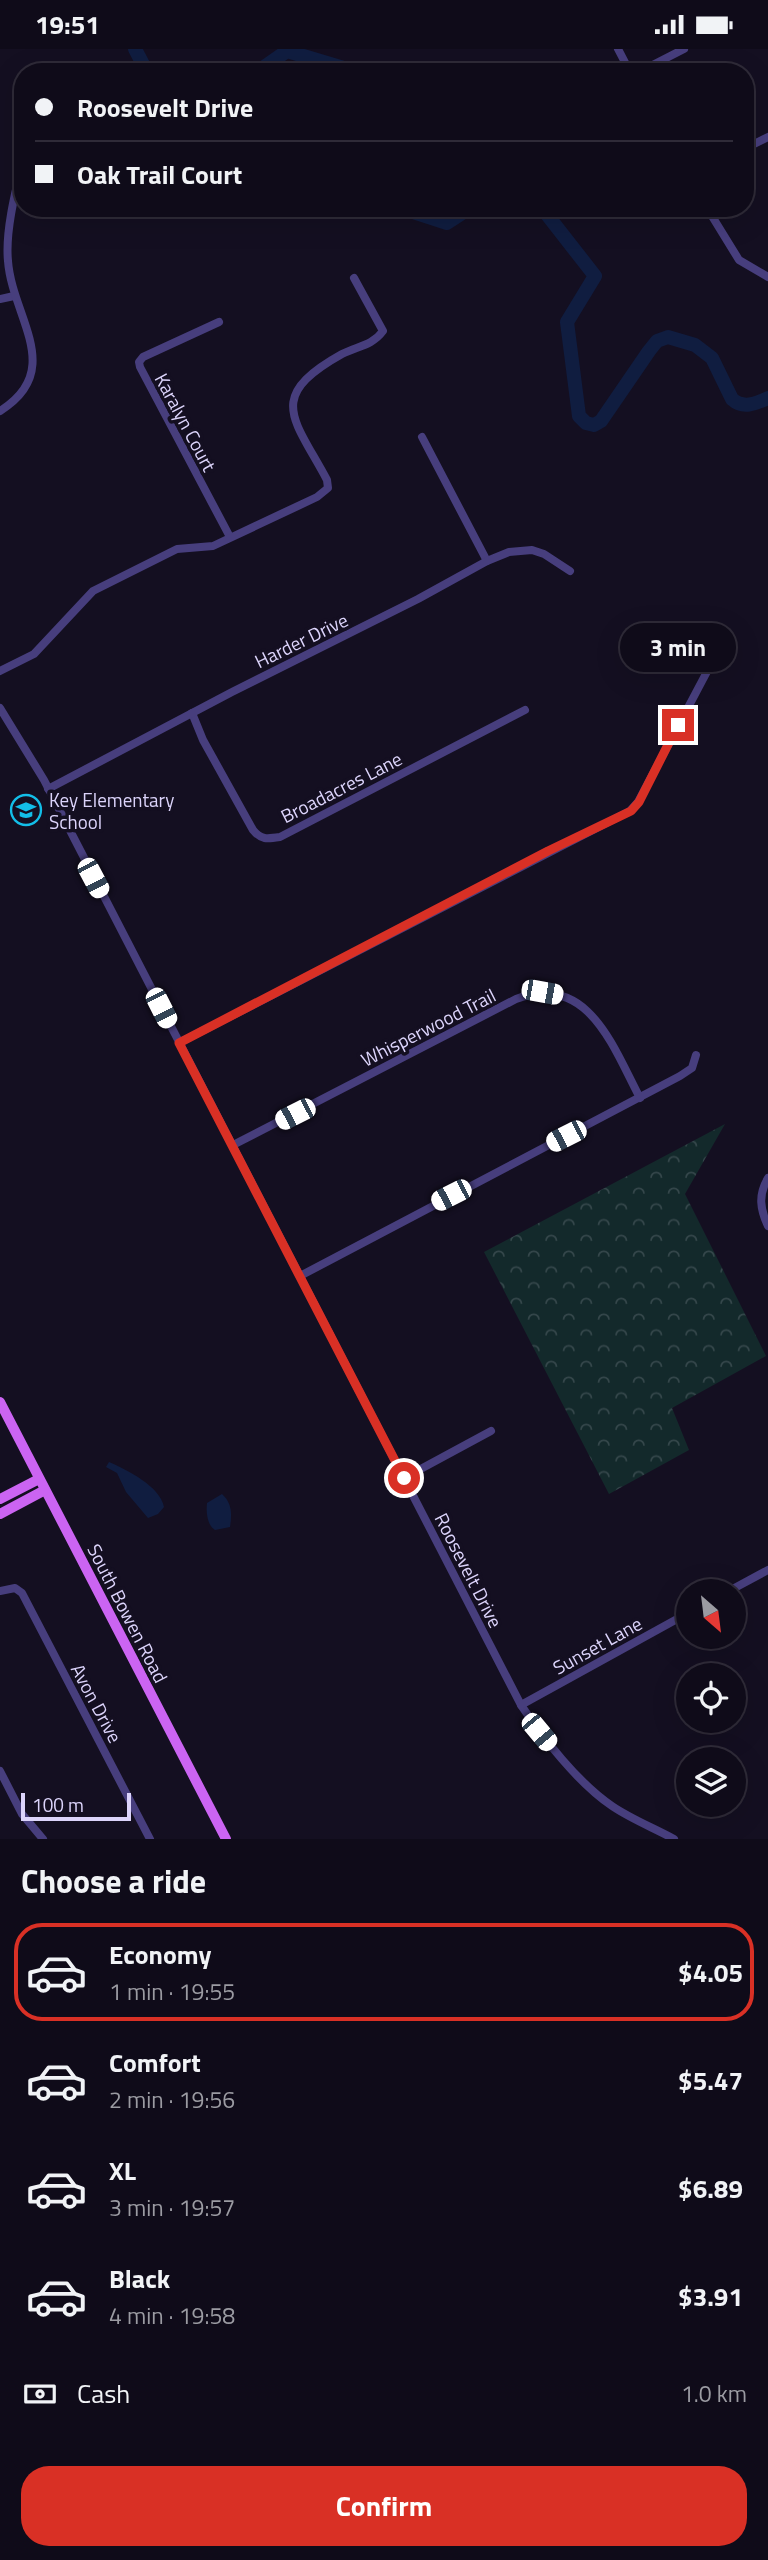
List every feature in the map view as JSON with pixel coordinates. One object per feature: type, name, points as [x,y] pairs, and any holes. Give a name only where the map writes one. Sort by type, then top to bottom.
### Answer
[{"type":"main road","name":"South Bowen Road","points":[[0,1402],[226,1839]]},
{"type":"main road","points":[[0,1499],[39,1479]]},
{"type":"main road","points":[[0,1514],[45,1490]]},
{"type":"street","points":[[657,63],[684,49]]},
{"type":"street","points":[[0,411],[27,387],[33,368],[33,345],[14,296],[9,271],[8,246],[14,212]]},
{"type":"street","points":[[712,217],[738,260],[768,278]]},
{"type":"street","points":[[0,671],[34,654],[93,591],[177,549],[213,546],[317,497],[328,488],[327,480],[295,421],[291,408],[297,388],[304,380],[344,353],[375,341],[383,331],[354,278]]},
{"type":"street","points":[[0,299],[14,296]]},
{"type":"street","name":"Karalyn Court","points":[[219,322],[143,357],[139,367],[230,537]]},
{"type":"street","points":[[422,437],[487,561]]},
{"type":"street","name":"Harder Drive","points":[[48,789],[487,561],[509,552],[532,550],[544,554],[570,571]]},
{"type":"street","points":[[179,1043],[548,851],[631,811],[639,802],[710,666]]},
{"type":"street","name":"Roosevelt Drive","points":[[0,708],[48,789],[521,1705],[551,1746],[598,1795],[612,1807],[674,1839]]},
{"type":"street","name":"Broadacres Lane","points":[[192,713],[203,740],[253,830],[258,837],[269,839],[280,837],[526,710]]},
{"type":"street","name":"Whisperwood Trail","points":[[233,1145],[516,999],[542,992],[573,1000],[594,1016],[605,1031],[640,1098]]},
{"type":"street","points":[[300,1276],[640,1098],[692,1068],[695,1055]]},
{"type":"street","points":[[768,1178],[760,1198],[762,1213],[768,1226]]},
{"type":"street","points":[[404,1478],[491,1431]]},
{"type":"street","points":[[746,1582],[768,1570]]},
{"type":"street","name":"Avon Drive","points":[[0,1591],[12,1587],[22,1593],[150,1839]]},
{"type":"street","name":"Sunset Lane","points":[[521,1705],[676,1620]]},
{"type":"street","points":[[0,1771],[22,1814],[43,1839]]},
{"type":"green space","points":[[725,1124],[685,1194],[766,1356],[672,1408],[689,1450],[609,1494],[484,1252]]},
{"type":"water","points":[[109,1462],[125,1469],[156,1492],[164,1507],[158,1514],[148,1518],[126,1492],[117,1473],[106,1467]]},
{"type":"water","points":[[222,1494],[230,1509],[230,1527],[215,1530],[209,1522],[207,1503]]},
{"type":"waterway","points":[[135,49],[142,63]]},
{"type":"waterway","points":[[270,63],[287,51],[327,63]]},
{"type":"waterway","points":[[429,217],[447,223],[456,217]]},
{"type":"waterway","points":[[549,217],[595,276],[567,322],[579,416],[586,423],[594,425],[601,421],[649,351],[657,341],[668,337],[695,345],[712,358],[736,402],[749,405],[768,398]]},
{"type":"place","name":"Key Elementary School","points":[[26,810]]},
{"type":"route","points":[[404,1478],[179,1043],[548,851],[631,811],[639,802],[678,725]]}]
